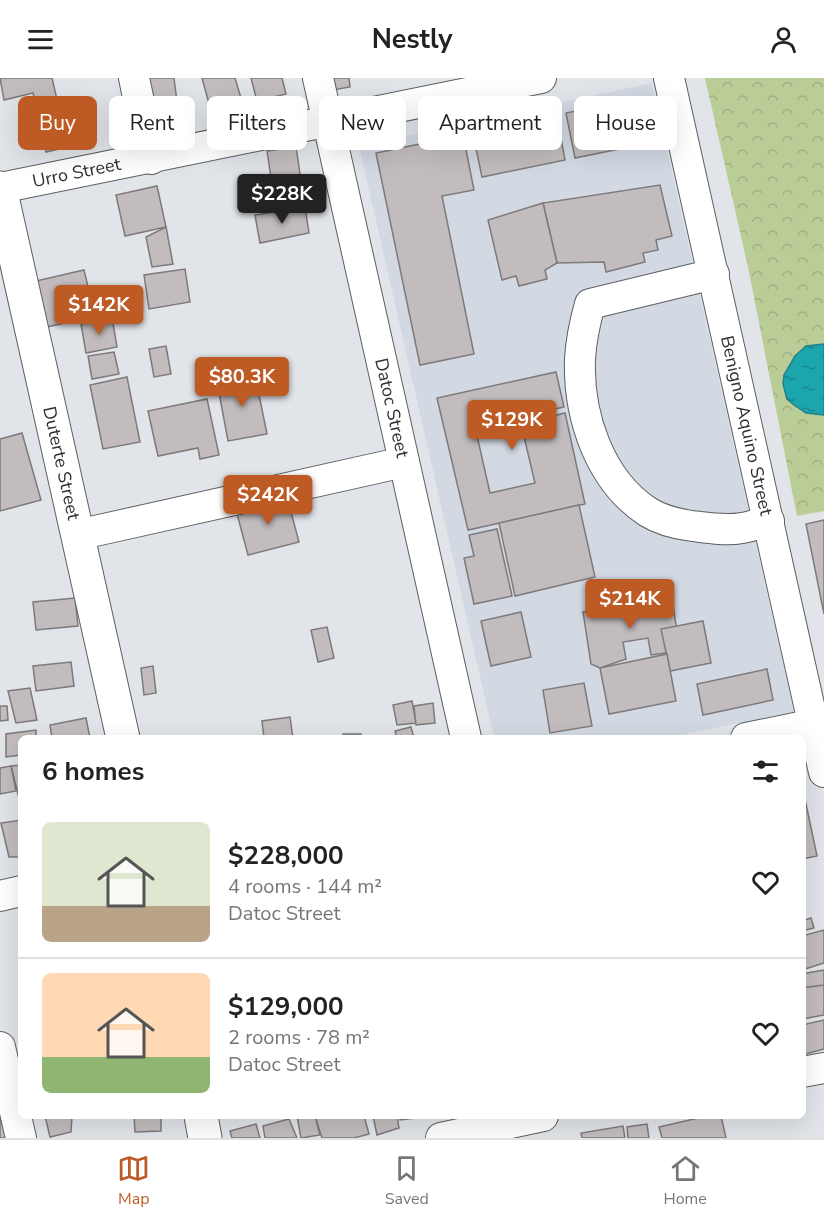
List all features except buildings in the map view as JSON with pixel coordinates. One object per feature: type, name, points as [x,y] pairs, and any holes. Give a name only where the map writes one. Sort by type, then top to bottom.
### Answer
[{"type":"main road","name":"Duterte Street","points":[[0,188],[122,735]]},
{"type":"main road","points":[[202,1119],[205,1138]]},
{"type":"street","points":[[134,78],[151,159]]},
{"type":"street","name":"Datoc Street","points":[[318,78],[322,96]]},
{"type":"street","name":"Urro Street","points":[[406,106],[541,78]]},
{"type":"street","name":"Benigno Aquino Street","points":[[669,78],[769,521],[819,724],[824,772]]},
{"type":"street","name":"Urro Street","points":[[0,188],[319,124]]},
{"type":"street","name":"Datoc Street","points":[[335,150],[465,735]]},
{"type":"street","points":[[714,274],[590,304],[580,359],[586,416],[607,471],[625,494],[650,513],[676,524],[713,529],[742,528],[769,521]]},
{"type":"street","points":[[77,535],[404,462]]},
{"type":"street","points":[[762,735],[819,724]]},
{"type":"street","points":[[0,896],[18,892]]},
{"type":"street","points":[[0,1047],[21,1138]]},
{"type":"street","points":[[806,1071],[824,1068]]},
{"type":"street","points":[[441,1138],[529,1119]]},
{"type":"street","points":[[550,1119],[554,1138]]},
{"type":"shaded area","points":[[652,83],[655,96],[592,96]]},
{"type":"shaded area","points":[[574,100],[574,150],[667,150],[794,712],[681,735],[493,735],[360,150],[406,150],[406,136],[418,133],[418,150],[562,150],[562,102]]},
{"type":"green space","points":[[705,78],[824,78],[824,511],[797,516],[748,267]]},
{"type":"water","points":[[824,344],[824,415],[806,413],[787,399],[783,384],[784,375],[795,356],[806,346]]}]
